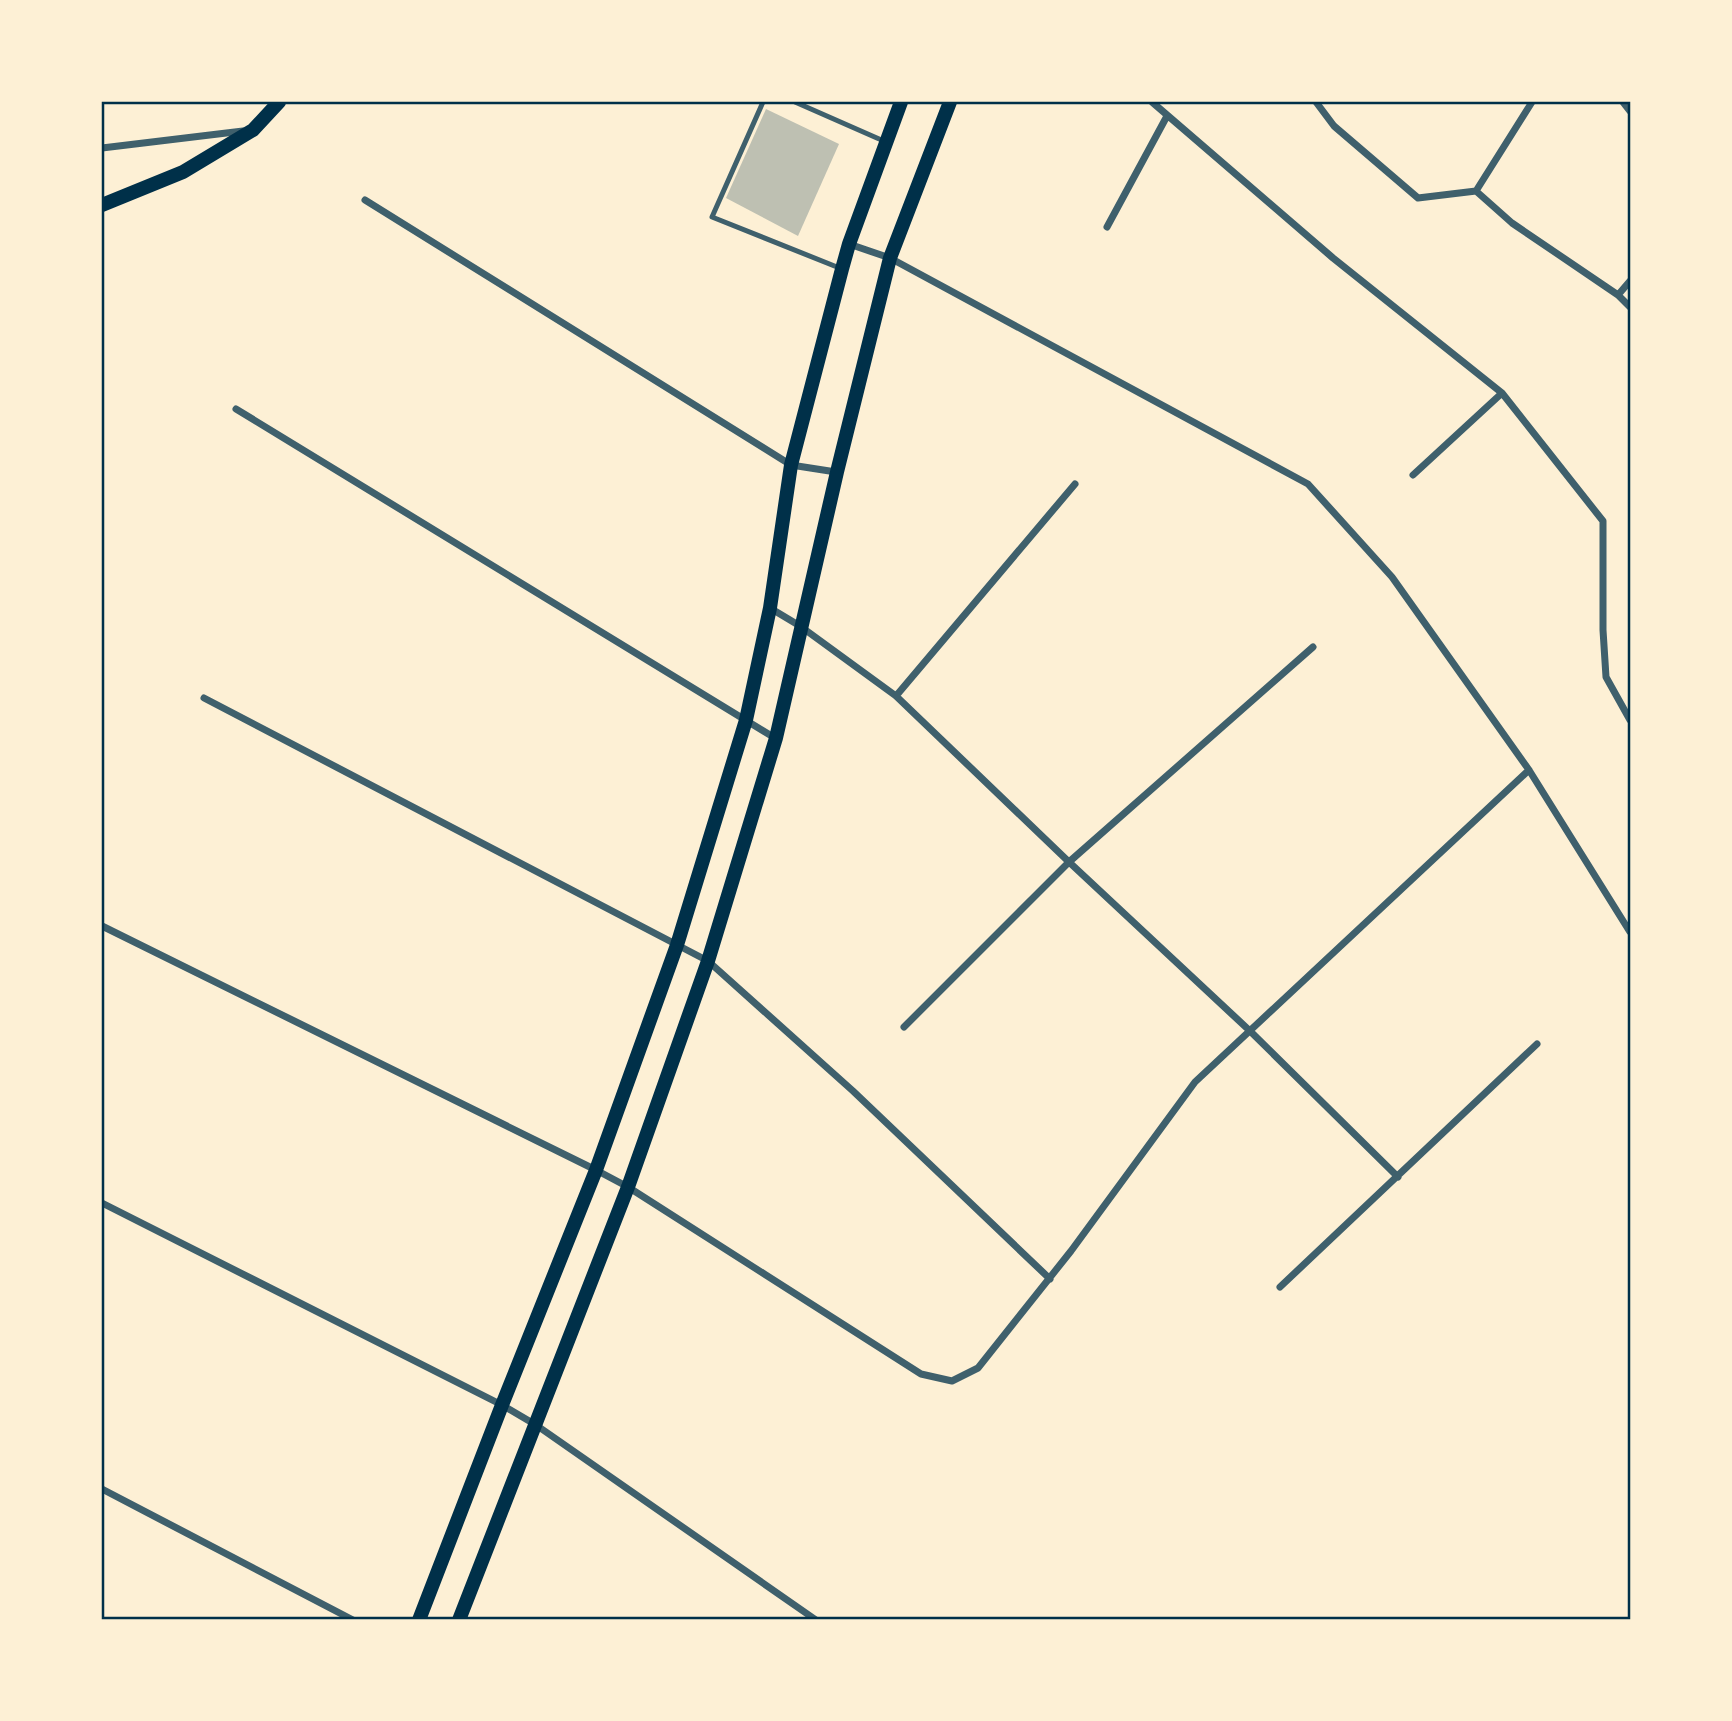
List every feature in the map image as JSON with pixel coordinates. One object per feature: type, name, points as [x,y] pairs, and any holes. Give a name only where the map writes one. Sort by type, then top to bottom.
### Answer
[{"type":"main road","points":[[102,205],[183,172],[253,130],[279,102]]},
{"type":"main road","points":[[419,1619],[596,1170],[677,945],[746,720],[770,608],[791,465],[842,269],[901,102]]},
{"type":"main road","points":[[459,1619],[628,1187],[708,961],[776,738],[800,626],[890,258],[950,102]]},
{"type":"street","points":[[1152,102],[1333,258],[1502,393],[1603,522],[1606,677],[1630,720]]},
{"type":"street","points":[[1316,102],[1334,126],[1418,198],[1476,191],[1512,223],[1618,295],[1630,307]]},
{"type":"street","points":[[1476,191],[1532,102]]},
{"type":"street","points":[[1623,102],[1630,111]]},
{"type":"street","points":[[1107,227],[1167,116]]},
{"type":"street","points":[[102,148],[253,130]]},
{"type":"street","points":[[365,200],[791,465],[837,472]]},
{"type":"street","points":[[849,244],[890,258],[1308,484],[1392,577],[1529,770],[1630,932]]},
{"type":"street","points":[[1618,295],[1630,282]]},
{"type":"street","points":[[1413,475],[1502,393]]},
{"type":"street","points":[[236,410],[776,738]]},
{"type":"street","points":[[896,696],[1075,484]]},
{"type":"street","points":[[770,608],[800,626],[896,696],[1250,1031],[1398,1177]]},
{"type":"street","points":[[904,1027],[1069,862],[1313,647]]},
{"type":"street","points":[[204,698],[708,961],[853,1091],[1050,1279]]},
{"type":"street","points":[[102,926],[628,1187],[921,1374],[952,1381],[978,1368],[1050,1279],[1195,1082],[1529,770]]},
{"type":"street","points":[[1280,1287],[1537,1044]]},
{"type":"street","points":[[102,1203],[502,1405],[816,1619]]},
{"type":"street","points":[[102,1489],[354,1619]]},
{"type":"lane","points":[[763,102],[712,217],[842,269]]},
{"type":"lane","points":[[795,102],[886,142]]},
{"type":"building","points":[[766,109],[839,144],[798,236],[726,198]]}]
